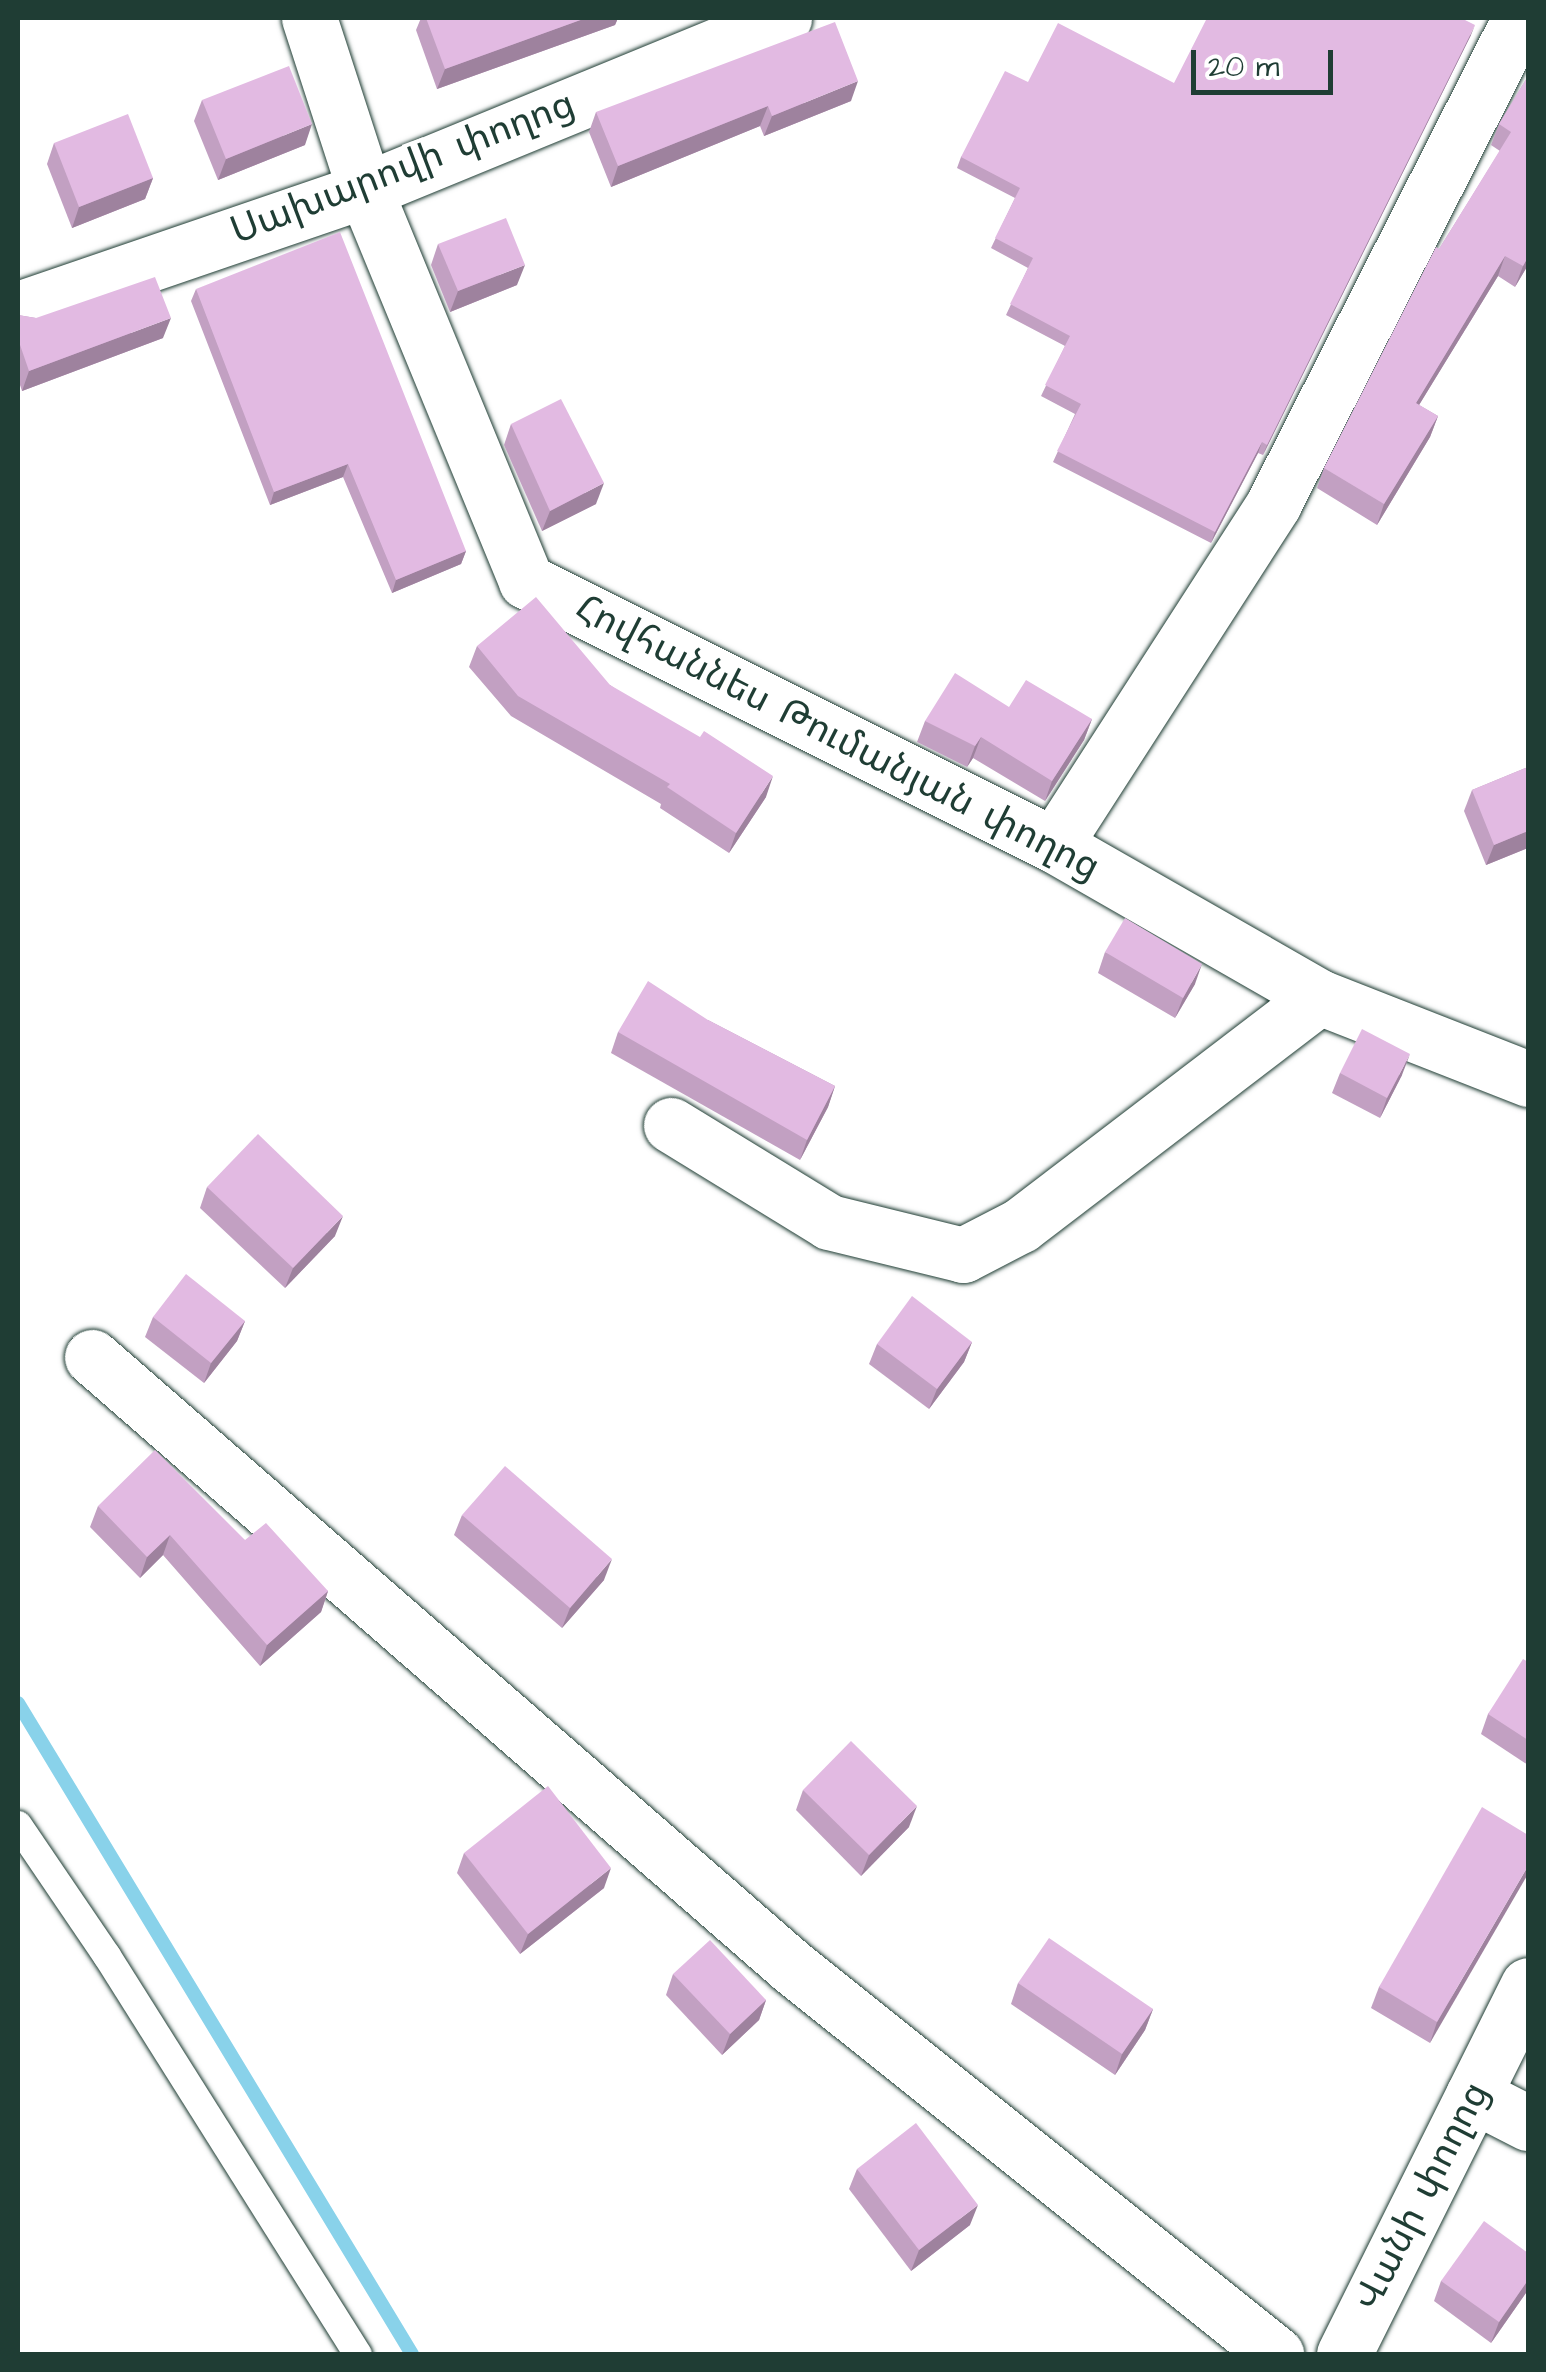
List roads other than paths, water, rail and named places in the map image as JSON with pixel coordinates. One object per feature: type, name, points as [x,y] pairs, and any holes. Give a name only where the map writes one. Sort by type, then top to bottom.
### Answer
[{"type":"street","name":"Հովհաննես Թումանյան փողոց","points":[[309,18],[365,190],[526,581],[1054,845],[1319,997],[1528,1079]]},
{"type":"street","name":"Սախարովի փողոց","points":[[18,309],[365,190],[784,18]]},
{"type":"street","points":[[1054,845],[1274,503],[1517,23]]},
{"type":"street","points":[[671,1126],[829,1222],[963,1255],[1021,1225],[1319,997]]},
{"type":"street","points":[[92,1357],[792,1967],[1266,2352]]},
{"type":"street","name":"Վանի փողոց","points":[[1344,2354],[1528,1985]]},
{"type":"street","points":[[1474,2095],[1528,2124]]},
{"type":"lane","points":[[18,1825],[107,1956],[358,2354]]},
{"type":"waterway","points":[[18,1703],[412,2354]]}]
